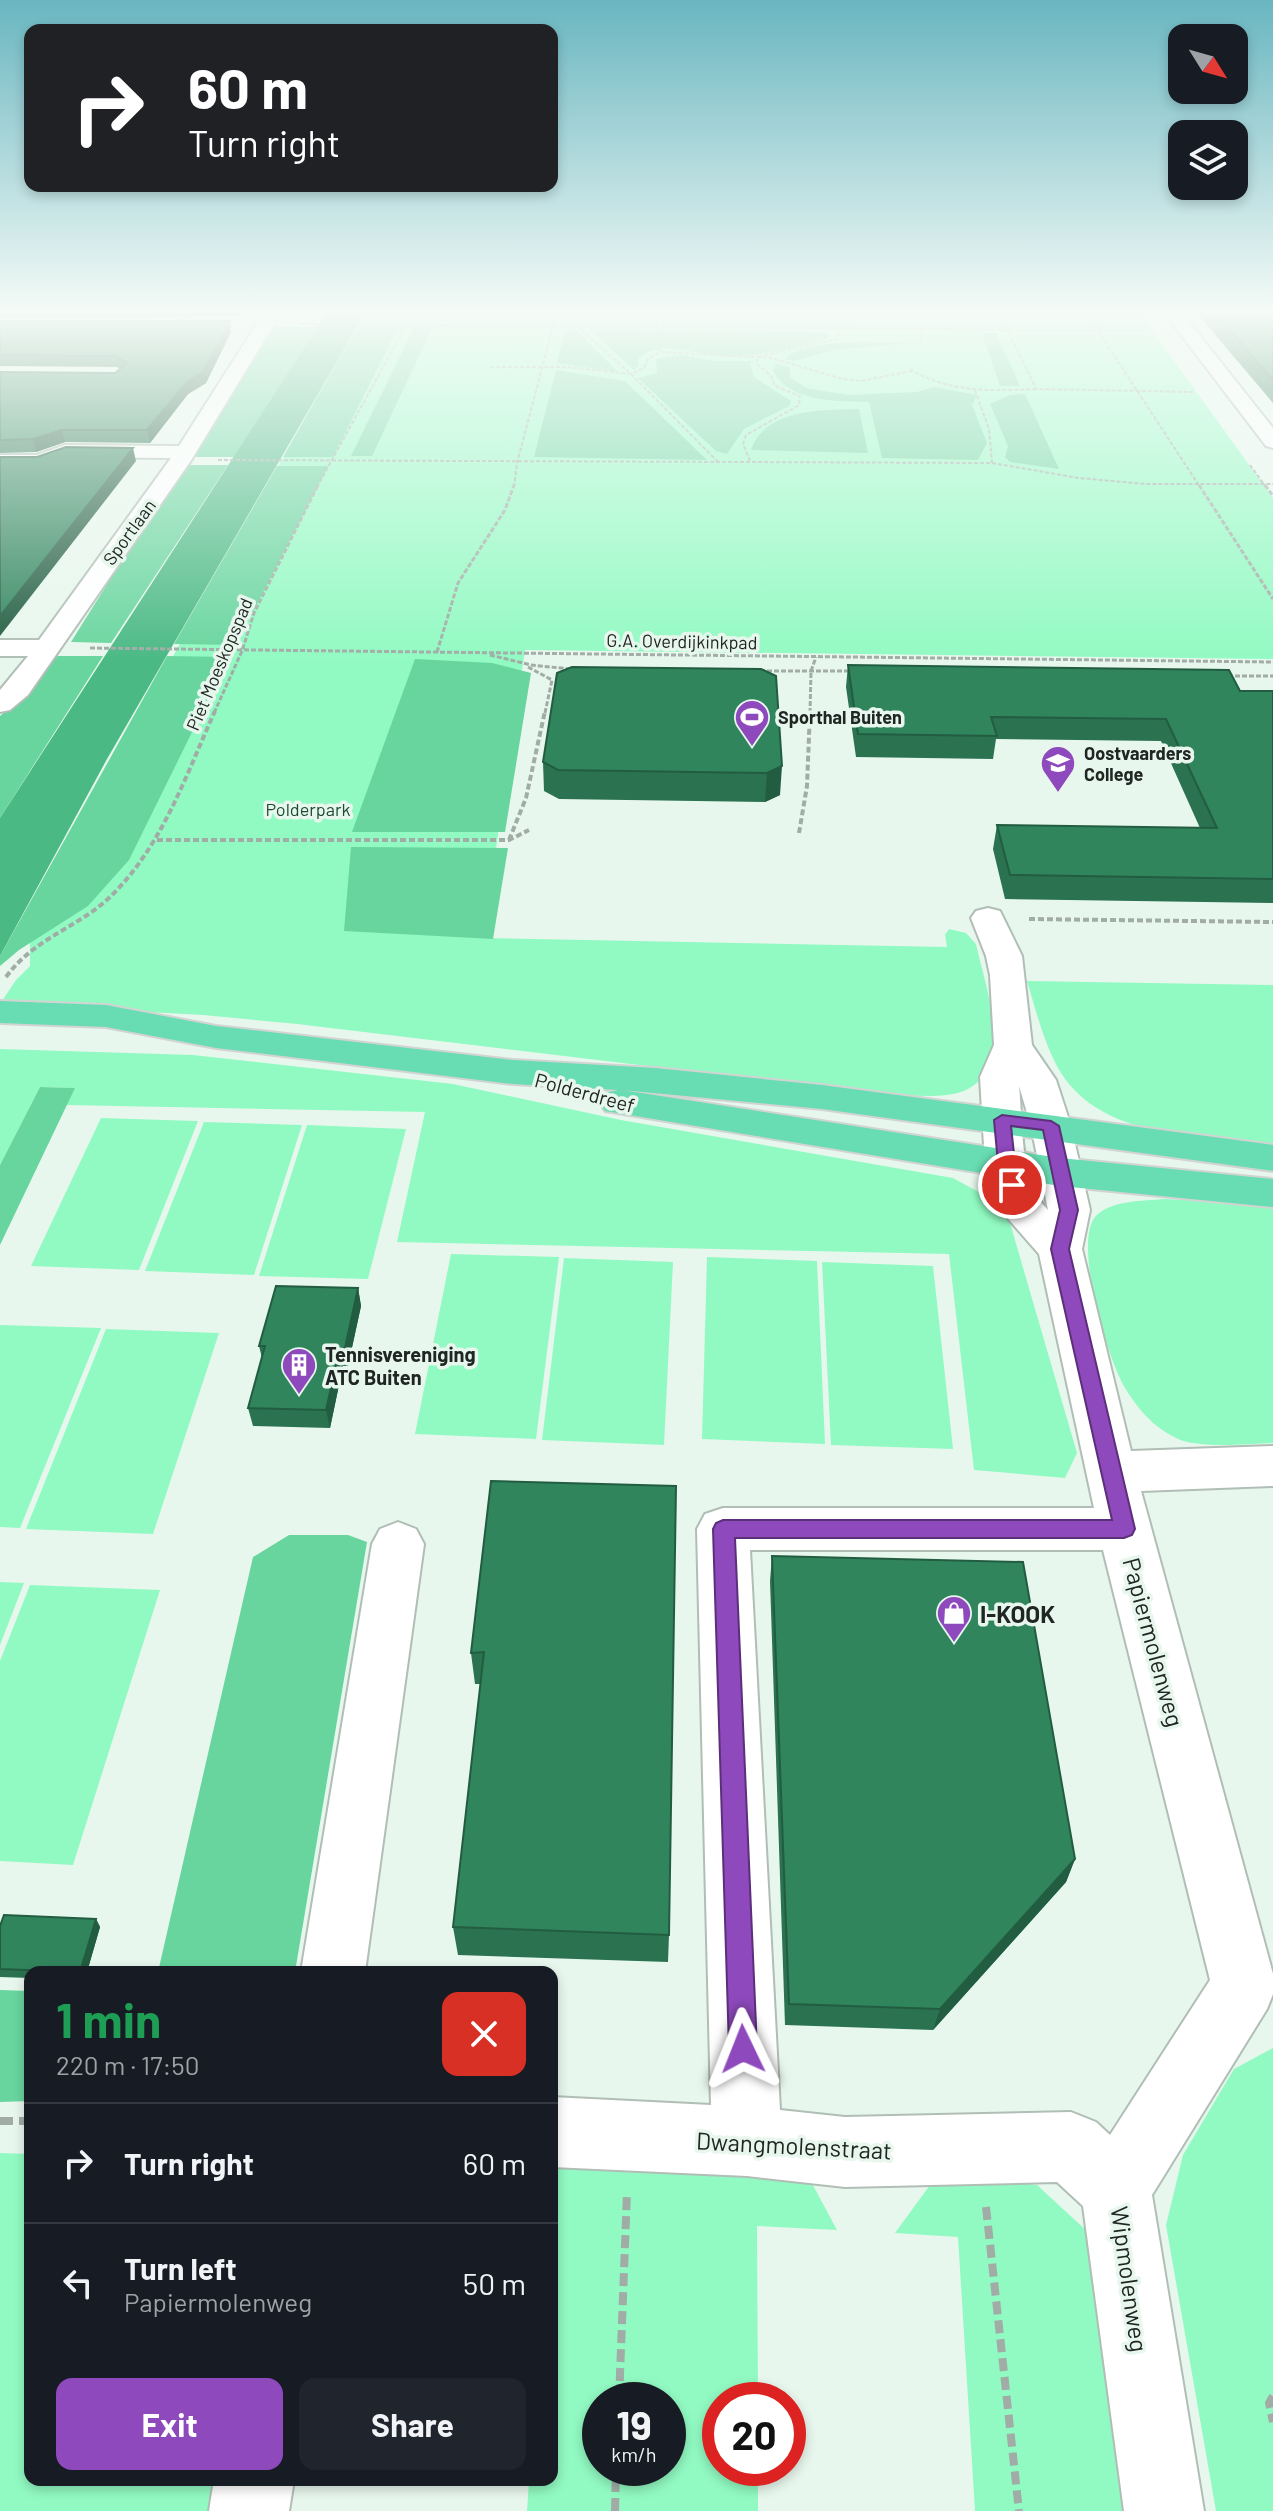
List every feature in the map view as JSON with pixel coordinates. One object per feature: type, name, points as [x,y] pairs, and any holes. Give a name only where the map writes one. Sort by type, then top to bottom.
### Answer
[{"type":"main road","points":[[5,1033],[40,1013],[106,1016],[216,1037],[513,1072]]},
{"type":"main road","points":[[5,1033],[133,1042],[216,1037]]},
{"type":"main road","name":"Polderdreef","points":[[513,1072],[655,1080],[1051,1126],[1273,1158]]},
{"type":"main road","name":"Polderdreef","points":[[513,1072],[640,1108],[1060,1172],[1273,1193]]},
{"type":"street","name":"Sportlaan","points":[[0,704],[18,689],[200,428]]},
{"type":"street","points":[[0,442],[58,443],[65,451]]},
{"type":"street","points":[[0,461],[40,461],[65,451],[185,452]]},
{"type":"street","points":[[0,648],[46,648]]},
{"type":"street","points":[[988,918],[1004,956],[1013,1045],[999,1077],[1006,1163],[1018,1206],[1060,1249]]},
{"type":"street","name":"Papiermolenweg","points":[[1013,1045],[1037,1080],[1051,1126],[1069,1210],[1060,1249],[1124,1529],[1258,1986]]},
{"type":"street","points":[[1112,1472],[1273,1466]]},
{"type":"street","points":[[747,2141],[723,1529],[1124,1529]]},
{"type":"street","points":[[334,1966],[398,1544]]},
{"type":"street","name":"Wipmolenweg","points":[[1164,2511],[1116,2189],[1258,1986]]},
{"type":"street","name":"Dwangmolenstraat","points":[[558,2132],[747,2141],[845,2152],[1071,2147],[1116,2189]]},
{"type":"street","points":[[249,2511],[253,2486]]},
{"type":"path","name":"Piet Moeskopspad","points":[[0,985],[21,957],[112,896],[157,840],[242,651],[254,613],[348,428]]},
{"type":"path","points":[[437,652],[461,575],[502,517],[516,480],[526,428]]},
{"type":"path","points":[[685,428],[719,463]]},
{"type":"path","points":[[750,461],[743,444],[746,435],[758,428]]},
{"type":"path","points":[[989,428],[992,463]]},
{"type":"path","points":[[1160,428],[1273,599]]},
{"type":"path","points":[[222,460],[992,463],[1079,478],[1197,485],[1273,484]]},
{"type":"path","name":"G.A. Overdijkinkpad","points":[[90,648],[1273,662]]},
{"type":"path","points":[[469,651],[543,667],[578,669]]},
{"type":"path","points":[[799,833],[807,786],[811,671],[816,657]]},
{"type":"path","points":[[509,840],[526,798],[552,680],[512,661]]},
{"type":"path","points":[[749,670],[859,672]]},
{"type":"path","points":[[1225,676],[1273,676]]},
{"type":"path","points":[[157,840],[509,840],[529,830]]},
{"type":"path","points":[[988,918],[1273,922]]},
{"type":"path","points":[[0,2121],[24,2121]]},
{"type":"path","points":[[620,2382],[629,2136]]},
{"type":"path","points":[[980,2150],[1019,2511]]},
{"type":"path","points":[[1273,2396],[1269,2403],[1273,2422]]},
{"type":"path","points":[[615,2511],[616,2486]]},
{"type":"green space","name":"Polderpark","points":[[299,428],[1223,428],[1273,498],[1273,659],[525,650],[483,938],[947,947],[945,935],[949,929],[966,933],[976,944],[990,1003],[993,1045],[990,1064],[980,1080],[964,1091],[947,1095],[890,1095],[297,1024],[203,1015],[0,1004],[30,966],[30,915]]},
{"type":"green space","points":[[1027,981],[1273,985],[1273,1145],[1156,1131],[1102,1111],[1080,1095],[1055,1063]]},
{"type":"green space","points":[[0,1049],[193,1055],[453,1084],[621,1120],[953,1178],[988,1197],[1008,1216],[1077,1453],[1065,1478],[974,1470],[949,1254],[397,1242],[425,1112],[66,1105],[74,1088],[40,1087],[0,1165]]},
{"type":"green space","points":[[101,1118],[198,1121],[139,1270],[31,1266]]},
{"type":"green space","points":[[204,1122],[302,1125],[254,1275],[145,1271]]},
{"type":"green space","points":[[307,1125],[406,1129],[368,1279],[259,1276]]},
{"type":"green space","points":[[1164,1199],[1273,1204],[1273,1443],[1210,1445],[1176,1438],[1153,1423],[1141,1410],[1118,1374],[1095,1302],[1090,1276],[1089,1231],[1095,1217],[1109,1207]]},
{"type":"green space","points":[[451,1254],[559,1257],[536,1439],[415,1434]]},
{"type":"green space","points":[[707,1257],[817,1261],[825,1444],[702,1439]]},
{"type":"green space","points":[[564,1258],[673,1262],[664,1445],[542,1440]]},
{"type":"green space","points":[[822,1262],[933,1266],[953,1449],[831,1445]]},
{"type":"green space","points":[[0,1325],[101,1328],[20,1528],[0,1527]]},
{"type":"green space","points":[[106,1329],[219,1333],[153,1534],[26,1529]]},
{"type":"green space","points":[[0,1582],[24,1583],[0,1645]]},
{"type":"green space","points":[[30,1585],[160,1590],[73,1865],[0,1861],[0,1661]]},
{"type":"green space","points":[[1273,2048],[1273,2511],[1216,2511],[1166,2225],[1183,2155],[1234,2069]]},
{"type":"green space","points":[[0,2153],[24,2154],[24,2486],[230,2486],[226,2511],[0,2511]]},
{"type":"green space","points":[[558,2165],[807,2174],[837,2230],[757,2226],[758,2382],[702,2382],[702,2486],[758,2486],[758,2511],[527,2511],[529,2486],[558,2486]]},
{"type":"green space","points":[[938,2174],[1037,2185],[1088,2232],[1124,2511],[975,2511],[958,2237],[895,2233]]},
{"type":"shaded area","points":[[208,428],[253,428],[234,457],[196,457],[195,451]]},
{"type":"shaded area","points":[[252,428],[298,428],[107,759],[0,956],[0,818]]},
{"type":"shaded area","points":[[300,428],[348,428],[333,457],[283,457]]},
{"type":"shaded area","points":[[365,428],[385,428],[372,456],[351,456]]},
{"type":"shaded area","points":[[541,428],[674,428],[707,460],[534,457]]},
{"type":"shaded area","points":[[692,428],[746,428],[727,454],[716,451]]},
{"type":"shaded area","points":[[767,428],[863,428],[868,453],[751,450],[758,436]]},
{"type":"shaded area","points":[[875,428],[981,428],[987,443],[978,460],[882,458]]},
{"type":"shaded area","points":[[1000,428],[1040,428],[1059,469],[1010,462],[1005,457],[1008,446]]},
{"type":"shaded area","points":[[190,465],[228,465],[111,643],[71,642],[121,562]]},
{"type":"shaded area","points":[[277,466],[328,466],[236,645],[174,644]]},
{"type":"shaded area","points":[[57,656],[103,656],[0,818],[0,716],[19,700]]},
{"type":"shaded area","points":[[167,656],[229,657],[129,860],[88,906],[19,950],[0,966],[0,956]]},
{"type":"shaded area","points":[[415,659],[492,663],[531,673],[505,832],[352,832]]},
{"type":"shaded area","points":[[351,847],[508,848],[493,939],[344,931]]},
{"type":"shaded area","points":[[40,1087],[75,1088],[0,1245],[0,1165]]},
{"type":"shaded area","points":[[289,1535],[348,1535],[367,1542],[296,1966],[159,1966],[253,1557]]},
{"type":"shaded area","points":[[0,1990],[24,1991],[24,2101],[0,2102]]},
{"type":"building","points":[[0,428],[149,428],[62,430],[33,439],[0,440]]},
{"type":"building","points":[[66,447],[133,448],[0,616],[0,457],[37,457]]},
{"type":"building","points":[[848,665],[1229,670],[1240,691],[1273,691],[1273,879],[1010,875],[997,825],[1217,828],[1166,719],[991,717],[997,736],[858,734]]},
{"type":"building","points":[[572,667],[761,669],[776,676],[782,766],[767,773],[558,770],[543,762],[557,673]]},
{"type":"building","name":"Tennisvereniging ATC Buiten","points":[[276,1286],[358,1288],[345,1348],[340,1348],[326,1410],[248,1408],[265,1346],[259,1346]]},
{"type":"building","points":[[491,1481],[676,1486],[669,1935],[453,1927],[484,1652],[471,1653]]},
{"type":"building","points":[[772,1556],[1023,1562],[1075,1859],[940,2009],[789,2004]]},
{"type":"building","points":[[4,1915],[96,1919],[82,1966],[0,1969],[0,1926]]},
{"type":"place","name":"Sporthal Buiten","points":[[752,748]]},
{"type":"place","name":"Oostvaarders College","points":[[1058,794]]},
{"type":"place","name":"Tennisvereniging ATC Buiten","points":[[299,1396]]},
{"type":"place","name":"I-KOOK","points":[[954,1644]]},
{"type":"route","points":[[743,2049],[723,1529],[1124,1529],[1060,1249],[1069,1210],[1051,1126],[1002,1120],[1006,1163],[1012,1185]]}]
